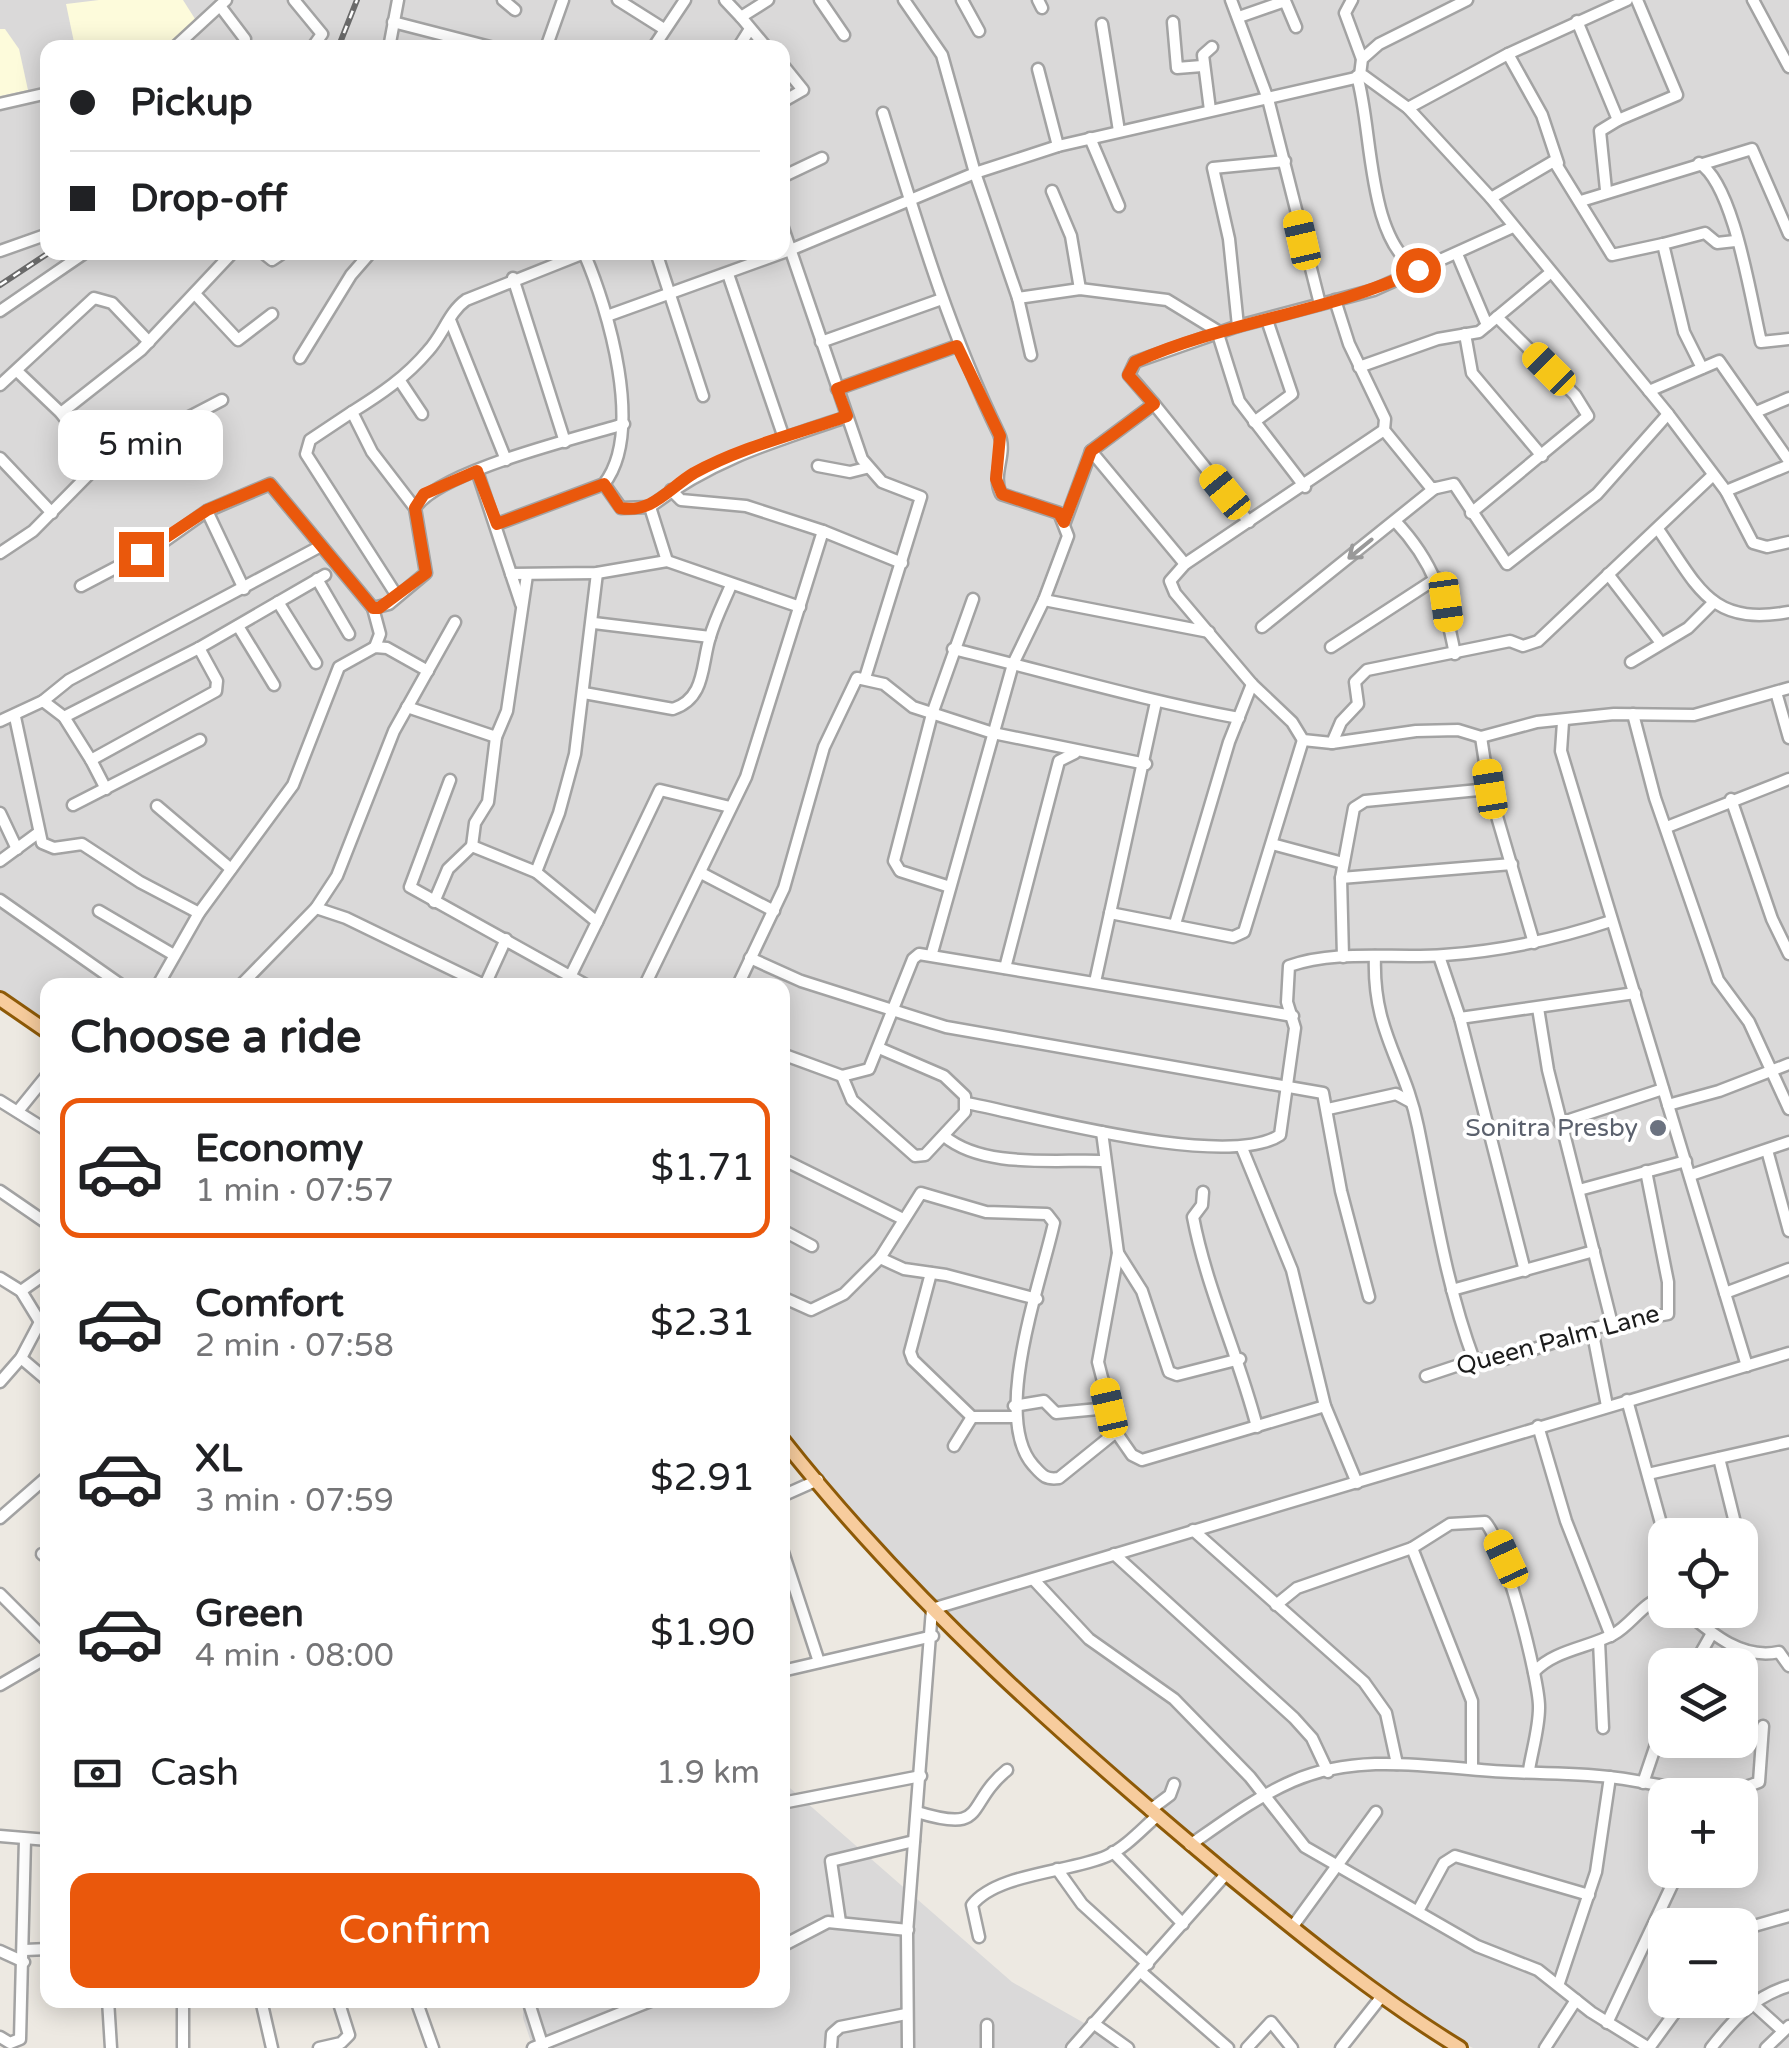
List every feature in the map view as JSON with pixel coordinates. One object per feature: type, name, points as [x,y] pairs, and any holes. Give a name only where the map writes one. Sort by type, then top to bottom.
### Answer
[{"type":"main road","points":[[0,999],[40,1026]]},
{"type":"main road","points":[[790,1448],[932,1609],[1154,1814],[1382,1996],[1460,2048]]},
{"type":"street","points":[[294,0],[320,28],[320,40]]},
{"type":"street","points":[[390,40],[398,0]]},
{"type":"street","points":[[503,0],[514,10]]},
{"type":"street","points":[[549,40],[562,0]]},
{"type":"street","points":[[618,0],[664,28]]},
{"type":"street","points":[[657,40],[685,0]]},
{"type":"street","points":[[725,0],[759,40]]},
{"type":"street","points":[[741,16],[768,0]]},
{"type":"street","points":[[820,0],[844,35]]},
{"type":"street","points":[[904,0],[942,54],[974,173],[1018,298],[1031,354]]},
{"type":"street","points":[[962,0],[979,31]]},
{"type":"street","points":[[1231,0],[1268,98],[1320,304]]},
{"type":"street","points":[[1336,0],[1349,4],[1348,28],[1362,59]]},
{"type":"street","points":[[1418,270],[1399,254],[1384,214],[1358,76],[1362,59],[1380,44],[1467,0]]},
{"type":"street","points":[[1408,108],[1508,54],[1627,0]]},
{"type":"street","points":[[1606,190],[1600,131],[1677,96],[1636,0]]},
{"type":"street","points":[[1752,0],[1789,67]]},
{"type":"street","points":[[1239,18],[1285,1],[1296,26]]},
{"type":"street","points":[[183,40],[223,3],[245,39]]},
{"type":"street","points":[[1577,21],[1618,120]]},
{"type":"street","points":[[393,22],[463,40]]},
{"type":"street","points":[[1173,22],[1177,68],[1202,66]]},
{"type":"street","points":[[1102,24],[1119,130]]},
{"type":"street","points":[[743,40],[750,30]]},
{"type":"street","points":[[1210,110],[1202,55],[1212,47]]},
{"type":"street","points":[[1508,54],[1542,115],[1558,162],[1612,255],[1705,233],[1717,243],[1736,242]]},
{"type":"street","points":[[1038,69],[1058,146]]},
{"type":"street","points":[[790,74],[803,90],[790,97]]},
{"type":"street","points":[[865,678],[921,497],[882,482],[866,468],[790,250],[974,173],[1058,146],[1358,76],[1408,108],[1491,198],[1668,414],[1726,492],[1752,543],[1767,548],[1789,542]]},
{"type":"street","points":[[0,104],[40,95]]},
{"type":"street","points":[[884,113],[957,346],[1000,436],[996,479],[1002,494],[1059,513],[1068,536],[1044,600],[1013,664],[932,954]]},
{"type":"street","points":[[1090,138],[1119,206]]},
{"type":"street","points":[[1581,201],[1698,162],[1752,149],[1789,234]]},
{"type":"street","points":[[790,173],[822,158]]},
{"type":"street","points":[[1238,326],[1229,239],[1213,168],[1285,161]]},
{"type":"street","points":[[1491,198],[1549,161],[1558,162]]},
{"type":"street","points":[[1698,162],[1711,170],[1734,224],[1761,342],[1789,339]]},
{"type":"street","points":[[1052,192],[1076,252],[1080,289]]},
{"type":"street","points":[[1249,522],[1128,375],[1135,362],[1238,326],[1374,290],[1513,227]]},
{"type":"street","points":[[0,250],[40,237]]},
{"type":"street","points":[[1662,244],[1684,332],[1702,368]]},
{"type":"street","points":[[1457,254],[1487,325]]},
{"type":"street","points":[[0,311],[74,260]]},
{"type":"street","points":[[60,413],[149,342],[227,260]]},
{"type":"street","points":[[300,358],[350,275],[364,260]]},
{"type":"street","points":[[398,596],[332,501],[304,447],[400,381],[450,320],[454,308],[513,278],[562,260]]},
{"type":"street","points":[[497,524],[604,484],[614,466],[624,424],[607,316],[587,260]]},
{"type":"street","points":[[659,260],[703,396]]},
{"type":"street","points":[[607,316],[764,260]]},
{"type":"street","points":[[1359,366],[1487,325],[1550,272]]},
{"type":"street","points":[[728,274],[784,438]]},
{"type":"street","points":[[513,278],[565,442]]},
{"type":"street","points":[[1018,298],[1080,289],[1168,300],[1219,333],[1233,388],[1254,422],[1305,487]]},
{"type":"street","points":[[195,294],[238,340],[272,314]]},
{"type":"street","points":[[0,385],[94,298],[112,303],[149,342]]},
{"type":"street","points":[[821,342],[942,300]]},
{"type":"street","points":[[1335,300],[1359,366],[1385,419],[1384,430],[1432,489],[1454,484],[1503,562],[1512,564],[1597,494],[1668,414]]},
{"type":"street","points":[[1471,513],[1586,421],[1587,411],[1498,317]]},
{"type":"street","points":[[450,320],[506,460]]},
{"type":"street","points":[[1254,422],[1292,394],[1267,320]]},
{"type":"street","points":[[1465,334],[1472,373],[1542,456]]},
{"type":"street","points":[[837,389],[957,346]]},
{"type":"street","points":[[1649,391],[1719,361],[1789,463],[1726,492]]},
{"type":"street","points":[[17,371],[60,413],[99,464]]},
{"type":"street","points":[[400,381],[422,414]]},
{"type":"street","points":[[1756,412],[1789,398]]},
{"type":"street","points":[[0,553],[52,513],[99,464],[222,400]]},
{"type":"street","points":[[1064,522],[1091,451],[1154,404]]},
{"type":"street","points":[[352,412],[372,452],[415,508],[426,573],[398,596],[373,608]]},
{"type":"street","points":[[604,484],[620,508],[650,506],[734,454],[847,416]]},
{"type":"street","points":[[415,508],[424,494],[477,471],[624,424]]},
{"type":"street","points":[[1110,912],[1233,937],[1244,932],[1303,740],[1292,722],[1252,684],[1175,594],[1170,581],[1186,564],[1384,430]]},
{"type":"street","points":[[1091,451],[1186,564]]},
{"type":"street","points":[[0,458],[52,513]]},
{"type":"street","points":[[818,466],[850,472],[866,468]]},
{"type":"street","points":[[477,471],[522,605]]},
{"type":"street","points":[[1332,743],[1341,722],[1358,704],[1358,675],[1510,642],[1524,646],[1538,642],[1712,476]]},
{"type":"street","points":[[82,586],[159,544],[207,510],[270,484],[373,608],[379,627],[396,653]]},
{"type":"street","points":[[1262,627],[1436,487]]},
{"type":"street","points":[[672,490],[681,500],[746,506],[902,563]]},
{"type":"street","points":[[650,506],[667,560]]},
{"type":"street","points":[[207,510],[244,589]]},
{"type":"street","points":[[1395,521],[1436,578],[1446,602],[1455,654]]},
{"type":"street","points":[[1658,529],[1714,602],[1728,613],[1752,618],[1789,612]]},
{"type":"street","points":[[649,978],[703,874],[768,716],[823,531]]},
{"type":"street","points":[[0,722],[43,700],[69,680],[319,547]]},
{"type":"street","points":[[511,574],[597,573],[667,560],[800,607]]},
{"type":"street","points":[[536,872],[563,798],[584,694],[597,573]]},
{"type":"street","points":[[1608,574],[1661,643]]},
{"type":"street","points":[[434,902],[448,869],[472,846],[475,822],[488,802],[496,737],[506,712],[528,575]]},
{"type":"street","points":[[64,716],[199,648],[321,577],[349,634]]},
{"type":"street","points":[[1331,647],[1436,578]]},
{"type":"street","points":[[584,694],[673,709],[686,705],[696,693],[710,638],[731,585]]},
{"type":"street","points":[[950,887],[900,871],[894,861],[932,714],[973,600]]},
{"type":"street","points":[[1044,600],[1210,632]]},
{"type":"street","points":[[278,602],[316,664]]},
{"type":"street","points":[[1632,662],[1688,628],[1714,602]]},
{"type":"street","points":[[248,978],[316,908],[337,876],[346,844],[406,707],[455,622]]},
{"type":"street","points":[[594,623],[710,638]]},
{"type":"street","points":[[238,626],[274,685]]},
{"type":"street","points":[[375,647],[379,627]]},
{"type":"street","points":[[162,978],[200,913],[293,785],[339,667],[375,647],[396,653],[428,671]]},
{"type":"street","points":[[91,760],[216,691],[217,681],[199,648]]},
{"type":"street","points":[[953,649],[1087,680],[1156,702],[1239,718]]},
{"type":"street","points":[[741,978],[774,912],[824,748],[857,678],[865,678],[932,714],[992,733],[1047,742],[1075,753],[1146,764]]},
{"type":"street","points":[[1175,924],[1252,684]]},
{"type":"street","points":[[1303,740],[1332,743],[1444,730],[1481,736],[1537,722],[1633,714],[1694,715],[1789,688]]},
{"type":"street","points":[[1776,692],[1789,738]]},
{"type":"street","points":[[43,700],[64,716],[106,789]]},
{"type":"street","points":[[1096,982],[1146,764],[1156,702]]},
{"type":"street","points":[[406,707],[496,737]]},
{"type":"street","points":[[1633,714],[1718,980],[1749,1022],[1789,1109]]},
{"type":"street","points":[[15,717],[38,833],[47,846],[82,844],[140,882],[200,913]]},
{"type":"street","points":[[1563,722],[1561,751],[1747,1366]]},
{"type":"street","points":[[1481,736],[1490,789],[1534,943]]},
{"type":"street","points":[[72,805],[200,740]]},
{"type":"street","points":[[1005,968],[1059,760],[1075,753]]},
{"type":"street","points":[[1667,827],[1789,779]]},
{"type":"street","points":[[450,780],[409,882],[414,892],[506,939],[564,978]]},
{"type":"street","points":[[1343,957],[1340,878],[1351,815],[1358,803],[1490,789]]},
{"type":"street","points":[[569,978],[660,790],[730,806]]},
{"type":"street","points":[[1731,800],[1772,920],[1789,954]]},
{"type":"street","points":[[157,806],[231,869]]},
{"type":"street","points":[[0,812],[16,849]]},
{"type":"street","points":[[0,861],[38,833]]},
{"type":"street","points":[[1272,844],[1343,863]]},
{"type":"street","points":[[472,846],[536,872],[597,922]]},
{"type":"street","points":[[1340,878],[1512,864]]},
{"type":"street","points":[[703,874],[774,912]]},
{"type":"street","points":[[0,900],[111,978]]},
{"type":"street","points":[[316,908],[346,918],[470,978]]},
{"type":"street","points":[[99,910],[174,956]]},
{"type":"street","points":[[879,1048],[944,1076],[967,1103],[1102,1132],[1242,1148],[1280,1136],[1293,1016],[1287,1002],[1289,966],[1343,957],[1439,956],[1534,943],[1611,921]]},
{"type":"street","points":[[488,978],[506,939]]},
{"type":"street","points":[[790,1057],[842,1076],[868,1069],[913,959],[932,954],[1293,1016]]},
{"type":"street","points":[[1375,956],[1375,1007],[1410,1101],[1452,1290],[1474,1360]]},
{"type":"street","points":[[1439,956],[1460,1018],[1525,1272]]},
{"type":"street","points":[[750,958],[801,981],[990,1037],[1323,1093],[1341,1192],[1369,1297]]},
{"type":"street","points":[[1460,1018],[1635,993]]},
{"type":"street","points":[[1538,1008],[1560,1123],[1612,1324]]},
{"type":"street","points":[[1668,1105],[1789,1064]]},
{"type":"street","points":[[842,1076],[852,1100],[915,1156],[926,1155],[965,1112],[967,1103]]},
{"type":"street","points":[[1396,1094],[1402,1081]]},
{"type":"street","points":[[18,1112],[40,1084]]},
{"type":"street","points":[[1560,1123],[1663,1090]]},
{"type":"street","points":[[1328,1109],[1396,1094],[1410,1101]]},
{"type":"street","points":[[0,1101],[40,1126]]},
{"type":"street","points":[[1102,1132],[1118,1253],[1098,1362],[1116,1432],[1132,1455],[1142,1460],[1325,1406]]},
{"type":"street","points":[[944,1136],[961,1148],[993,1157],[1104,1161]]},
{"type":"street","points":[[1691,1175],[1789,1142]]},
{"type":"street","points":[[1242,1148],[1292,1270],[1325,1406],[1358,1483]]},
{"type":"street","points":[[1767,1150],[1789,1231]]},
{"type":"street","points":[[1579,1190],[1686,1160]]},
{"type":"street","points":[[790,1163],[903,1219]]},
{"type":"street","name":"Queen Palm Lane","points":[[1426,1376],[1474,1360],[1505,1358],[1612,1324],[1668,1314],[1663,1250],[1646,1171]]},
{"type":"street","points":[[0,1191],[40,1218]]},
{"type":"street","points":[[1203,1192],[1202,1204],[1194,1215],[1206,1276],[1240,1359],[1257,1427]]},
{"type":"street","points":[[790,1301],[811,1310],[844,1294],[880,1258],[904,1226],[903,1219],[921,1193],[986,1212],[1047,1214],[1054,1222],[1014,1412],[1025,1456],[1044,1477],[1051,1479],[1116,1432]]},
{"type":"street","points":[[790,1234],[812,1246]]},
{"type":"street","points":[[1452,1290],[1594,1251]]},
{"type":"street","points":[[1118,1253],[1142,1291],[1169,1372],[1177,1375],[1240,1359]]},
{"type":"street","points":[[880,1258],[892,1266],[1036,1300]]},
{"type":"street","points":[[1725,1293],[1789,1270]]},
{"type":"street","points":[[931,1273],[910,1352],[912,1360],[972,1417]]},
{"type":"street","points":[[0,1278],[21,1291],[40,1316]]},
{"type":"street","points":[[21,1291],[40,1278]]},
{"type":"street","points":[[0,1382],[40,1327]]},
{"type":"street","points":[[1592,1330],[1607,1406]]},
{"type":"street","points":[[908,2048],[908,1930],[932,1609],[1789,1353]]},
{"type":"street","points":[[21,1358],[40,1374]]},
{"type":"street","points":[[1627,1400],[1660,1518]]},
{"type":"street","points":[[972,1417],[1014,1412],[1044,1401],[1056,1413],[1109,1408]]},
{"type":"street","points":[[954,1446],[972,1417]]},
{"type":"street","points":[[1538,1426],[1566,1521],[1612,1636]]},
{"type":"street","points":[[1648,1474],[1789,1442]]},
{"type":"street","points":[[1719,1458],[1734,1518]]},
{"type":"street","points":[[790,1492],[818,1480]]},
{"type":"street","points":[[0,1518],[40,1483]]},
{"type":"street","points":[[1276,1605],[1312,1581],[1412,1548],[1450,1524],[1485,1522],[1506,1559],[1534,1672],[1540,1707],[1529,1770]]},
{"type":"street","points":[[1193,1530],[1364,1682],[1386,1714],[1398,1764]]},
{"type":"street","points":[[1412,1548],[1472,1700],[1472,1766]]},
{"type":"street","points":[[1114,1554],[1294,1718],[1312,1738],[1328,1772]]},
{"type":"street","points":[[790,1573],[819,1662]]},
{"type":"street","points":[[1034,1580],[1089,1638],[1174,1699],[1264,1796],[1305,1848],[1476,1946],[1538,1970],[1607,2023],[1649,2048],[1671,2018]]},
{"type":"street","points":[[0,1594],[5,1606],[40,1635]]},
{"type":"street","points":[[1534,1672],[1551,1660],[1612,1636],[1648,1605]]},
{"type":"street","points":[[1703,1628],[1746,1651],[1779,1652],[1789,1666]]},
{"type":"street","points":[[1704,1648],[1711,1635]]},
{"type":"street","points":[[790,1670],[932,1636]]},
{"type":"street","points":[[1599,1642],[1604,1728]]},
{"type":"street","points":[[1526,1649],[1551,1660]]},
{"type":"street","points":[[0,1685],[40,1662]]},
{"type":"street","points":[[1758,1782],[1763,1726]]},
{"type":"street","points":[[1644,1782],[1652,1758]]},
{"type":"street","points":[[1190,1845],[1264,1796],[1296,1780],[1328,1772],[1398,1764],[1472,1766],[1648,1783]]},
{"type":"street","points":[[917,1812],[948,1822],[963,1820],[975,1812],[994,1780],[1007,1770]]},
{"type":"street","points":[[790,1801],[921,1776]]},
{"type":"street","points":[[1559,1983],[1589,1895],[1610,1777]]},
{"type":"street","points":[[980,1937],[974,1901],[1113,1852],[1154,1814],[1174,1784]]},
{"type":"street","points":[[1293,1926],[1340,1867],[1376,1812]]},
{"type":"street","points":[[0,1836],[40,1840]]},
{"type":"street","points":[[0,2037],[10,2043],[20,2040],[25,1839]]},
{"type":"street","points":[[840,1922],[831,1861],[914,1841]]},
{"type":"street","points":[[1113,1852],[1184,1924]]},
{"type":"street","points":[[1418,1910],[1444,1863],[1454,1856],[1589,1895]]},
{"type":"street","points":[[1056,1869],[1082,1904],[1228,2048]]},
{"type":"street","points":[[1072,2048],[1226,1873]]},
{"type":"street","points":[[1607,2023],[1671,1888]]},
{"type":"street","points":[[1758,1925],[1789,1916]]},
{"type":"street","points":[[790,1941],[817,1926],[840,1922],[908,1930]]},
{"type":"street","points":[[0,1950],[24,1956],[40,1951]]},
{"type":"street","points":[[1758,1998],[1789,1986]]},
{"type":"street","points":[[1341,2048],[1382,1996]]},
{"type":"street","points":[[1544,2048],[1576,2000]]},
{"type":"street","points":[[108,2008],[111,2048]]},
{"type":"street","points":[[183,2008],[184,2048]]},
{"type":"street","points":[[263,2008],[272,2048]]},
{"type":"street","points":[[319,2048],[341,2043],[349,2034],[341,2008]]},
{"type":"street","points":[[419,2008],[433,2048]]},
{"type":"street","points":[[530,2008],[540,2047],[623,2008]]},
{"type":"street","points":[[1758,2010],[1786,2028],[1766,2048]]},
{"type":"street","points":[[831,2048],[832,2034],[840,2027],[906,2014]]},
{"type":"street","points":[[1711,2048],[1734,2018]]},
{"type":"street","points":[[1246,2048],[1270,2022],[1292,2048]]},
{"type":"street","points":[[1094,2024],[1128,2048]]},
{"type":"street","points":[[986,2025],[987,2048]]},
{"type":"shaded area","points":[[0,0],[1789,0],[1789,2048],[1473,2048],[1439,2031],[1231,1871],[1072,1735],[943,1615],[790,1438],[790,978],[40,978],[40,1022],[0,994]]},
{"type":"shaded area","points":[[183,0],[197,22],[176,40],[74,40],[66,4]]},
{"type":"shaded area","points":[[0,29],[5,29],[19,49],[28,90],[0,96]]},
{"type":"shaded area","points":[[790,1788],[1012,1982],[1128,2048],[533,2048],[523,2008],[790,2008]]},
{"type":"railway","points":[[341,40],[357,0]]},
{"type":"railway","points":[[0,285],[40,259]]},
{"type":"place","name":"Sonitra Presby","points":[[1658,1128]]},
{"type":"route","points":[[141,554],[207,510],[270,484],[319,547],[338,562],[373,608],[379,608],[426,573],[415,508],[424,494],[477,471],[497,524],[604,484],[620,508],[650,506],[692,474],[734,454],[847,416],[837,389],[957,346],[1000,436],[996,479],[1002,494],[1059,513],[1064,522],[1080,489],[1091,451],[1154,404],[1128,375],[1135,362],[1238,326],[1374,290],[1418,270]]}]
